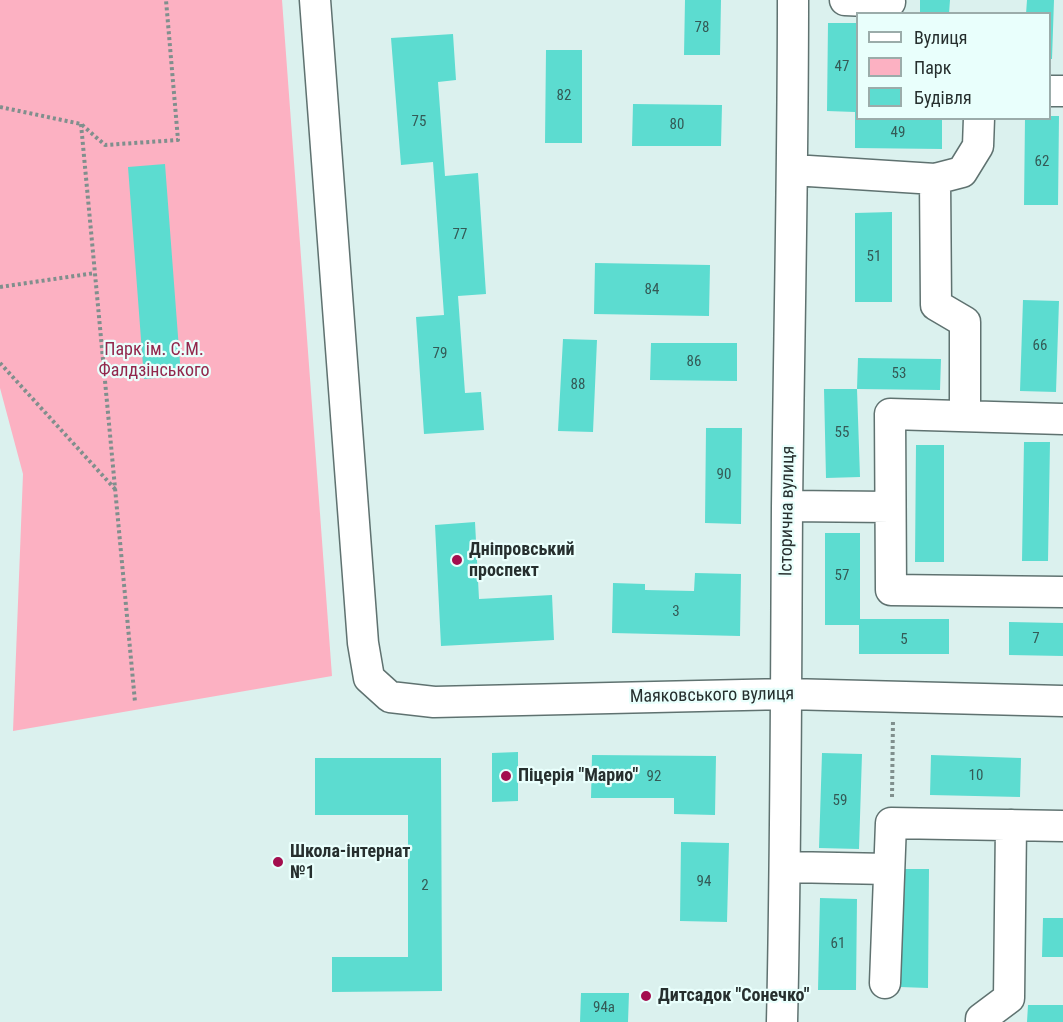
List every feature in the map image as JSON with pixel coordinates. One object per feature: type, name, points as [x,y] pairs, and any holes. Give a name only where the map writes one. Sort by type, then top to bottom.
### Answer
[{"type":"street","name":"Маяковського вулиця","points":[[315,0],[363,643],[369,678],[390,698],[434,702],[787,694],[1063,701]]},
{"type":"street","name":"Історична вулиця","points":[[782,1022],[786,867],[787,506],[794,170],[793,0]]},
{"type":"street","points":[[845,0],[890,5]]},
{"type":"street","points":[[794,170],[935,179],[962,172],[978,146],[979,120]]},
{"type":"street","points":[[935,179],[936,305],[965,322],[965,416]]},
{"type":"street","points":[[1063,419],[890,414],[891,590],[1063,592]]},
{"type":"street","points":[[787,506],[890,507]]},
{"type":"street","points":[[885,983],[891,823],[1063,826]]},
{"type":"street","points":[[981,1022],[981,1019],[1009,998],[1011,825]]},
{"type":"street","points":[[786,867],[889,869]]},
{"type":"path","points":[[0,107],[81,124],[105,145],[178,140],[166,0]]},
{"type":"path","points":[[81,124],[135,702]]},
{"type":"path","points":[[0,287],[95,273]]},
{"type":"path","points":[[0,363],[115,489]]},
{"type":"path","points":[[891,823],[893,720]]},
{"type":"green space","name":"Парк ім. С.М. Фалдзінського","points":[[0,0],[282,0],[332,676],[13,731],[23,474],[0,388]]},
{"type":"building","points":[[685,0],[721,0],[720,55],[684,55]]},
{"type":"building","points":[[920,0],[950,0],[949,12],[920,12]]},
{"type":"building","points":[[1027,0],[1054,0],[1052,59],[1051,12],[1026,12]]},
{"type":"building","points":[[828,23],[856,23],[856,120],[942,120],[942,149],[855,148],[855,112],[827,111]]},
{"type":"building","points":[[453,34],[456,80],[438,82],[445,176],[478,173],[486,294],[458,296],[465,393],[481,392],[484,430],[424,434],[416,317],[444,315],[433,162],[401,165],[391,38]]},
{"type":"building","points":[[546,50],[582,50],[582,143],[545,143]]},
{"type":"building","points":[[633,104],[722,105],[721,146],[632,146]]},
{"type":"building","points":[[1051,116],[1059,116],[1058,205],[1024,205],[1025,120],[1051,120]]},
{"type":"building","points":[[165,164],[181,376],[144,379],[128,167]]},
{"type":"building","points":[[892,212],[892,302],[855,302],[855,213]]},
{"type":"building","points":[[595,263],[710,265],[709,316],[594,314]]},
{"type":"building","points":[[1023,300],[1059,301],[1056,392],[1020,391]]},
{"type":"building","points":[[563,339],[597,340],[593,432],[558,431]]},
{"type":"building","points":[[651,343],[737,343],[737,381],[650,380]]},
{"type":"building","points":[[858,358],[941,359],[940,390],[857,389]]},
{"type":"building","points":[[824,389],[857,389],[860,477],[826,478]]},
{"type":"building","points":[[706,428],[742,428],[741,524],[705,523]]},
{"type":"building","points":[[1024,442],[1050,442],[1048,561],[1022,561]]},
{"type":"building","points":[[916,445],[944,445],[944,562],[915,562]]},
{"type":"building","name":"Дніпровський проспект","points":[[475,522],[479,599],[552,595],[554,640],[441,646],[435,525]]},
{"type":"building","points":[[825,533],[860,533],[860,619],[949,619],[949,654],[859,654],[859,625],[825,625]]},
{"type":"building","points":[[695,573],[741,574],[740,636],[612,633],[613,583],[645,584],[645,590],[694,591]]},
{"type":"building","points":[[1009,622],[1063,623],[1063,656],[1009,655]]},
{"type":"building","points":[[518,752],[518,801],[492,802],[492,753]]},
{"type":"building","points":[[822,753],[862,754],[859,849],[819,848]]},
{"type":"building","points":[[592,755],[716,756],[715,815],[674,814],[674,798],[591,798]]},
{"type":"building","points":[[931,755],[1021,758],[1020,797],[930,795]]},
{"type":"building","points":[[315,758],[441,758],[442,991],[332,992],[332,957],[408,957],[408,815],[315,815]]},
{"type":"building","points":[[681,842],[729,843],[727,922],[680,921]]},
{"type":"building","points":[[902,869],[929,869],[928,988],[900,987]]},
{"type":"building","points":[[820,898],[857,899],[856,990],[818,990]]},
{"type":"building","points":[[1043,918],[1063,918],[1063,957],[1042,957]]},
{"type":"building","points":[[581,993],[629,993],[628,1022],[580,1022]]},
{"type":"building","points":[[1028,1005],[1063,1005],[1063,1022],[1027,1022]]},
{"type":"place","name":"Дніпровський проспект","points":[[457,560]]},
{"type":"place","name":"Піцерія \"Марио\"","points":[[506,776]]},
{"type":"place","name":"Школа-інтернат №1","points":[[278,862]]},
{"type":"place","name":"Дитсадок \"Сонечко\"","points":[[646,996]]}]
